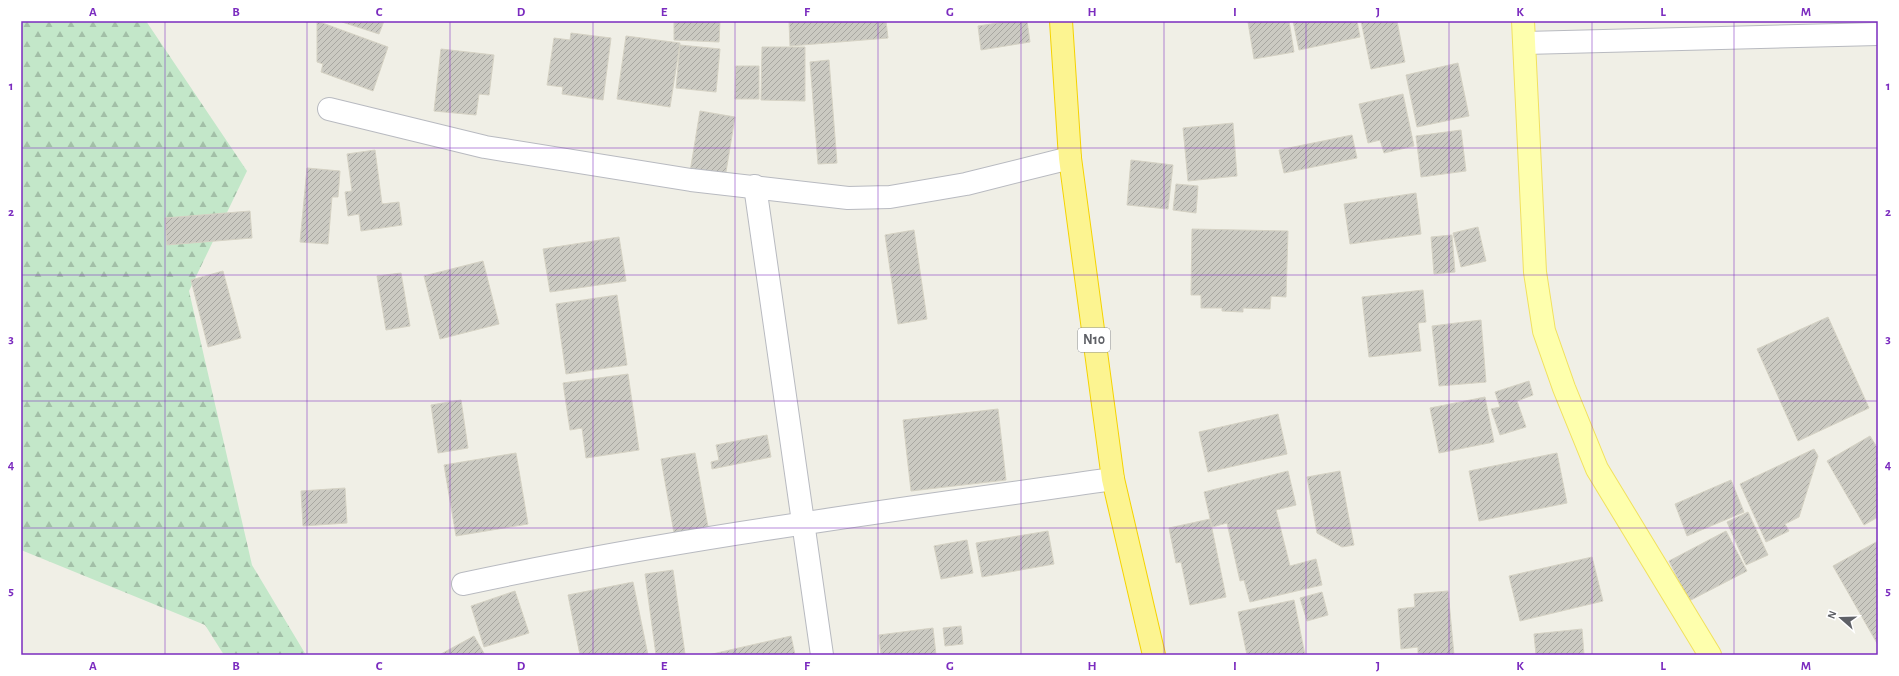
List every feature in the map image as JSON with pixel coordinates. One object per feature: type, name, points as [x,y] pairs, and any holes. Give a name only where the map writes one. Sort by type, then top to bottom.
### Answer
[{"type":"highway","name":"N10","points":[[1062,21],[1070,158],[1113,479],[1154,655]]},
{"type":"main road","points":[[1523,21],[1535,272],[1544,331],[1564,388],[1597,470],[1710,655]]},
{"type":"street","points":[[1525,43],[1828,28],[1878,34]]},
{"type":"street","points":[[329,109],[485,147],[691,180],[755,186],[848,198],[890,197],[966,184],[1070,158]]},
{"type":"street","points":[[755,186],[822,655]]},
{"type":"street","points":[[463,584],[561,563],[803,524],[1113,479]]},
{"type":"green space","points":[[21,21],[146,21],[247,171],[189,291],[252,565],[306,655],[224,655],[205,625],[21,550]]},
{"type":"building","points":[[317,21],[388,47],[373,91],[321,72],[323,64],[317,62]]},
{"type":"building","points":[[384,21],[379,34],[342,22]]},
{"type":"building","points":[[674,21],[720,21],[719,42],[674,40]]},
{"type":"building","points":[[789,21],[886,21],[888,38],[790,46]]},
{"type":"building","points":[[1010,21],[1027,21],[1030,42],[981,50],[978,26]]},
{"type":"building","points":[[1289,21],[1294,52],[1254,59],[1248,22]]},
{"type":"building","points":[[1293,21],[1357,21],[1360,37],[1299,50]]},
{"type":"building","points":[[1361,21],[1397,21],[1405,62],[1371,69]]},
{"type":"building","points":[[571,33],[611,38],[603,100],[562,94],[563,87],[547,85],[554,38],[570,40]]},
{"type":"building","points":[[626,36],[680,43],[670,107],[617,99]]},
{"type":"building","points":[[680,45],[720,49],[716,92],[676,88]]},
{"type":"building","points":[[762,47],[805,47],[805,101],[761,100]]},
{"type":"building","points":[[441,49],[494,55],[489,95],[479,94],[476,115],[434,111]]},
{"type":"building","points":[[829,60],[837,163],[818,164],[810,62]]},
{"type":"building","points":[[1458,63],[1469,116],[1417,127],[1406,75]]},
{"type":"building","points":[[736,66],[759,66],[759,99],[735,99]]},
{"type":"building","points":[[1403,94],[1414,146],[1384,153],[1380,140],[1368,143],[1359,104]]},
{"type":"building","points":[[700,111],[735,117],[725,178],[690,172]]},
{"type":"building","points":[[1233,123],[1237,176],[1188,181],[1183,128]]},
{"type":"building","points":[[1461,130],[1466,171],[1421,177],[1416,136]]},
{"type":"building","points":[[1352,135],[1357,158],[1284,173],[1279,150]]},
{"type":"building","points":[[375,150],[382,204],[399,202],[402,225],[361,231],[359,214],[348,216],[345,192],[352,191],[347,154]]},
{"type":"building","points":[[1131,160],[1173,165],[1168,209],[1127,205]]},
{"type":"building","points":[[307,168],[340,171],[338,197],[332,197],[328,244],[300,242]]},
{"type":"building","points":[[1176,184],[1198,186],[1196,213],[1173,210]]},
{"type":"building","points":[[1416,193],[1421,234],[1350,244],[1344,204]]},
{"type":"building","points":[[250,211],[252,238],[167,245],[165,218]]},
{"type":"building","points":[[1478,227],[1486,261],[1461,267],[1453,233]]},
{"type":"building","points":[[1192,229],[1288,231],[1286,297],[1271,296],[1270,309],[1243,308],[1243,312],[1222,311],[1222,308],[1201,308],[1201,295],[1191,295]]},
{"type":"building","points":[[914,230],[927,319],[898,324],[885,235]]},
{"type":"building","points":[[1452,235],[1455,272],[1434,274],[1431,237]]},
{"type":"building","points":[[619,237],[626,281],[550,292],[543,249]]},
{"type":"building","points":[[483,261],[499,324],[440,339],[424,276]]},
{"type":"building","points":[[223,271],[241,338],[208,347],[191,280]]},
{"type":"building","points":[[401,273],[410,326],[386,330],[377,276]]},
{"type":"building","points":[[1423,290],[1426,322],[1418,323],[1421,351],[1369,357],[1362,297]]},
{"type":"building","points":[[617,295],[627,365],[566,374],[556,304]]},
{"type":"building","points":[[1828,317],[1869,408],[1798,441],[1757,349]]},
{"type":"building","points":[[1481,320],[1486,382],[1439,386],[1432,326]]},
{"type":"building","points":[[628,374],[639,450],[586,458],[582,428],[570,430],[563,383]]},
{"type":"building","points":[[1529,381],[1533,395],[1517,401],[1526,427],[1500,435],[1491,409],[1500,407],[1495,392]]},
{"type":"building","points":[[1485,397],[1494,442],[1439,453],[1430,408]]},
{"type":"building","points":[[461,400],[468,448],[438,453],[431,405]]},
{"type":"building","points":[[998,409],[1006,480],[911,491],[903,420]]},
{"type":"building","points":[[1278,414],[1287,454],[1208,472],[1199,432]]},
{"type":"building","points":[[767,435],[771,457],[712,469],[711,462],[719,460],[716,445]]},
{"type":"building","points":[[1870,436],[1878,449],[1878,517],[1864,525],[1827,461]]},
{"type":"building","points":[[1814,449],[1818,456],[1799,517],[1785,524],[1789,531],[1766,542],[1740,484]]},
{"type":"building","points":[[516,453],[528,524],[456,536],[444,465]]},
{"type":"building","points":[[695,453],[708,527],[674,533],[661,459]]},
{"type":"building","points":[[1557,453],[1567,503],[1479,521],[1469,471]]},
{"type":"building","points":[[1288,471],[1296,505],[1276,510],[1290,566],[1316,559],[1322,585],[1250,602],[1244,580],[1240,581],[1227,523],[1212,527],[1204,492]]},
{"type":"building","points":[[1340,471],[1354,545],[1342,547],[1317,533],[1307,477]]},
{"type":"building","points":[[1731,480],[1744,512],[1687,536],[1675,504]]},
{"type":"building","points":[[345,488],[347,523],[303,526],[301,491]]},
{"type":"building","points":[[1748,512],[1768,555],[1746,565],[1727,522]]},
{"type":"building","points":[[1210,519],[1226,597],[1190,605],[1181,562],[1176,563],[1169,528]]},
{"type":"building","points":[[1048,531],[1054,564],[982,577],[976,543]]},
{"type":"building","points":[[1726,531],[1747,571],[1689,601],[1669,561]]},
{"type":"building","points":[[967,540],[973,573],[941,579],[934,546]]},
{"type":"building","points":[[1878,541],[1878,645],[1833,566]]},
{"type":"building","points":[[1592,557],[1603,601],[1520,621],[1509,576]]},
{"type":"building","points":[[673,570],[685,654],[656,655],[645,574]]},
{"type":"building","points":[[633,582],[648,655],[580,655],[568,595]]},
{"type":"building","points":[[515,591],[529,633],[484,647],[471,606]]},
{"type":"building","points":[[1448,591],[1454,655],[1418,655],[1418,647],[1401,649],[1398,609],[1415,607],[1414,594]]},
{"type":"building","points":[[1322,592],[1328,615],[1307,621],[1300,598]]},
{"type":"building","points":[[1294,600],[1305,655],[1247,655],[1238,612]]},
{"type":"building","points":[[961,626],[963,644],[945,646],[943,628]]},
{"type":"building","points":[[933,628],[936,655],[881,655],[879,635]]},
{"type":"building","points":[[1582,629],[1584,655],[1536,655],[1534,634]]},
{"type":"building","points":[[474,636],[485,655],[441,655],[441,654]]},
{"type":"building","points":[[791,636],[795,655],[708,655]]}]
